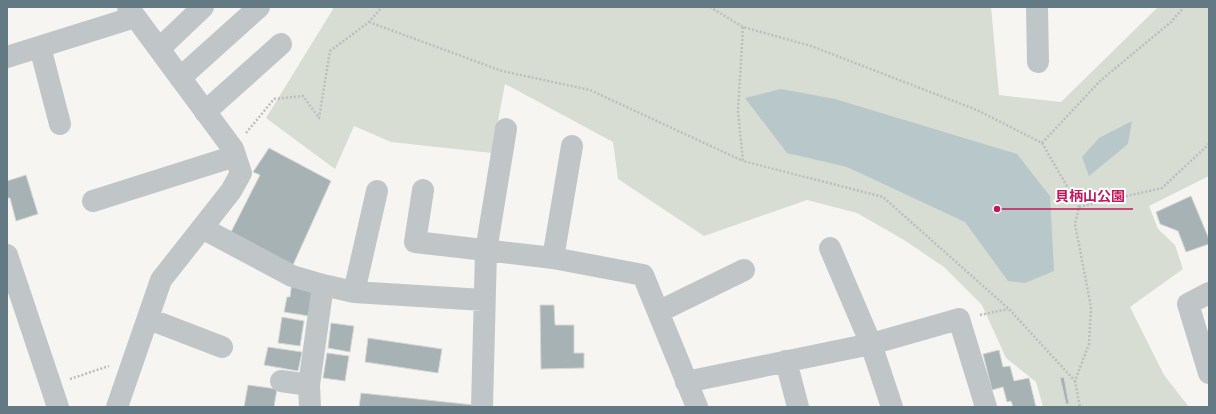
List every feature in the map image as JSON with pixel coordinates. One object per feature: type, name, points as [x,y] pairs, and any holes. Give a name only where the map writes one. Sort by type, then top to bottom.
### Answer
[{"type":"street","points":[[159,49],[203,7]]},
{"type":"street","points":[[180,78],[259,7]]},
{"type":"street","points":[[1037,7],[1038,62]]},
{"type":"street","points":[[7,57],[40,47],[131,12],[234,152],[241,173],[231,191],[161,280],[118,407]]},
{"type":"street","points":[[205,112],[281,44]]},
{"type":"street","points":[[40,47],[60,124]]},
{"type":"street","points":[[482,407],[483,300],[486,251],[506,129]]},
{"type":"street","points":[[553,258],[572,146]]},
{"type":"street","points":[[93,201],[234,152]]},
{"type":"street","points":[[354,292],[377,190]]},
{"type":"street","points":[[423,190],[415,242],[553,258],[643,275],[697,407]]},
{"type":"street","points":[[202,228],[292,276],[323,285],[354,292],[483,300]]},
{"type":"street","points":[[830,248],[871,344],[892,407]]},
{"type":"street","points":[[7,256],[58,407]]},
{"type":"street","points":[[658,312],[744,270]]},
{"type":"street","points":[[310,407],[309,385],[323,285]]},
{"type":"street","points":[[1209,293],[1188,304],[1209,373]]},
{"type":"street","points":[[149,319],[222,347]]},
{"type":"street","points":[[686,382],[871,344],[959,319],[986,407]]},
{"type":"street","points":[[786,361],[798,407]]},
{"type":"street","points":[[281,381],[309,385]]},
{"type":"path","points":[[234,152],[274,99],[303,96],[319,118],[330,51],[369,22],[382,7]]},
{"type":"path","points":[[710,7],[743,27],[811,46],[977,110],[1042,143],[1079,206],[1075,224],[1091,307],[1089,344],[1075,381],[1080,407]]},
{"type":"path","points":[[1042,143],[1100,81],[1171,22],[1184,7]]},
{"type":"path","points":[[369,22],[502,71],[590,90],[743,161],[883,197],[1009,309],[1075,381]]},
{"type":"path","points":[[743,27],[738,111],[743,161]]},
{"type":"path","points":[[1079,206],[1162,188],[1209,144]]},
{"type":"path","points":[[959,319],[1009,309]]},
{"type":"path","points":[[51,385],[134,358]]},
{"type":"shaded area","points":[[332,7],[991,7],[999,95],[1061,102],[1158,7],[1209,7],[1209,176],[1149,206],[1158,229],[1175,245],[1183,269],[1130,307],[1164,375],[1189,407],[1043,407],[1036,382],[1006,358],[982,305],[944,267],[904,240],[857,213],[807,200],[704,236],[618,179],[613,142],[505,84],[492,153],[391,142],[354,126],[335,169],[266,118],[333,9]]},
{"type":"shaded area","points":[[781,89],[835,99],[1017,154],[1050,196],[1054,271],[1025,283],[1008,281],[965,222],[847,167],[787,153],[745,98]]},
{"type":"shaded area","points":[[1132,121],[1128,144],[1089,176],[1082,157],[1099,138]]},
{"type":"building","points":[[269,148],[331,181],[293,265],[230,234],[260,175],[253,172]]},
{"type":"building","points":[[26,175],[38,214],[16,221],[10,198],[7,198],[7,181]]},
{"type":"building","points":[[1191,196],[1209,239],[1209,244],[1186,252],[1178,231],[1160,224],[1156,212]]},
{"type":"building","points":[[292,282],[314,285],[309,316],[284,312],[287,297],[290,297]]},
{"type":"building","points":[[540,305],[554,305],[555,325],[574,325],[574,353],[584,353],[584,368],[541,369]]},
{"type":"building","points":[[282,317],[304,321],[300,346],[278,343]]},
{"type":"building","points":[[331,323],[354,326],[350,352],[328,348]]},
{"type":"building","points":[[368,338],[442,349],[438,373],[365,362]]},
{"type":"building","points":[[268,347],[302,352],[298,371],[264,365]]},
{"type":"building","points":[[999,350],[1003,367],[1010,366],[1014,381],[1029,378],[1036,407],[1013,407],[1011,401],[1007,402],[1003,387],[992,390],[983,354]]},
{"type":"building","points":[[327,353],[349,356],[345,381],[323,378]]},
{"type":"building","points":[[1064,377],[1069,404],[1066,404],[1060,378]]},
{"type":"building","points":[[248,385],[277,389],[274,407],[244,407]]},
{"type":"building","points":[[361,393],[474,405],[474,407],[359,407]]},
{"type":"place","name":"貝柄山公園","points":[[997,209]]}]
